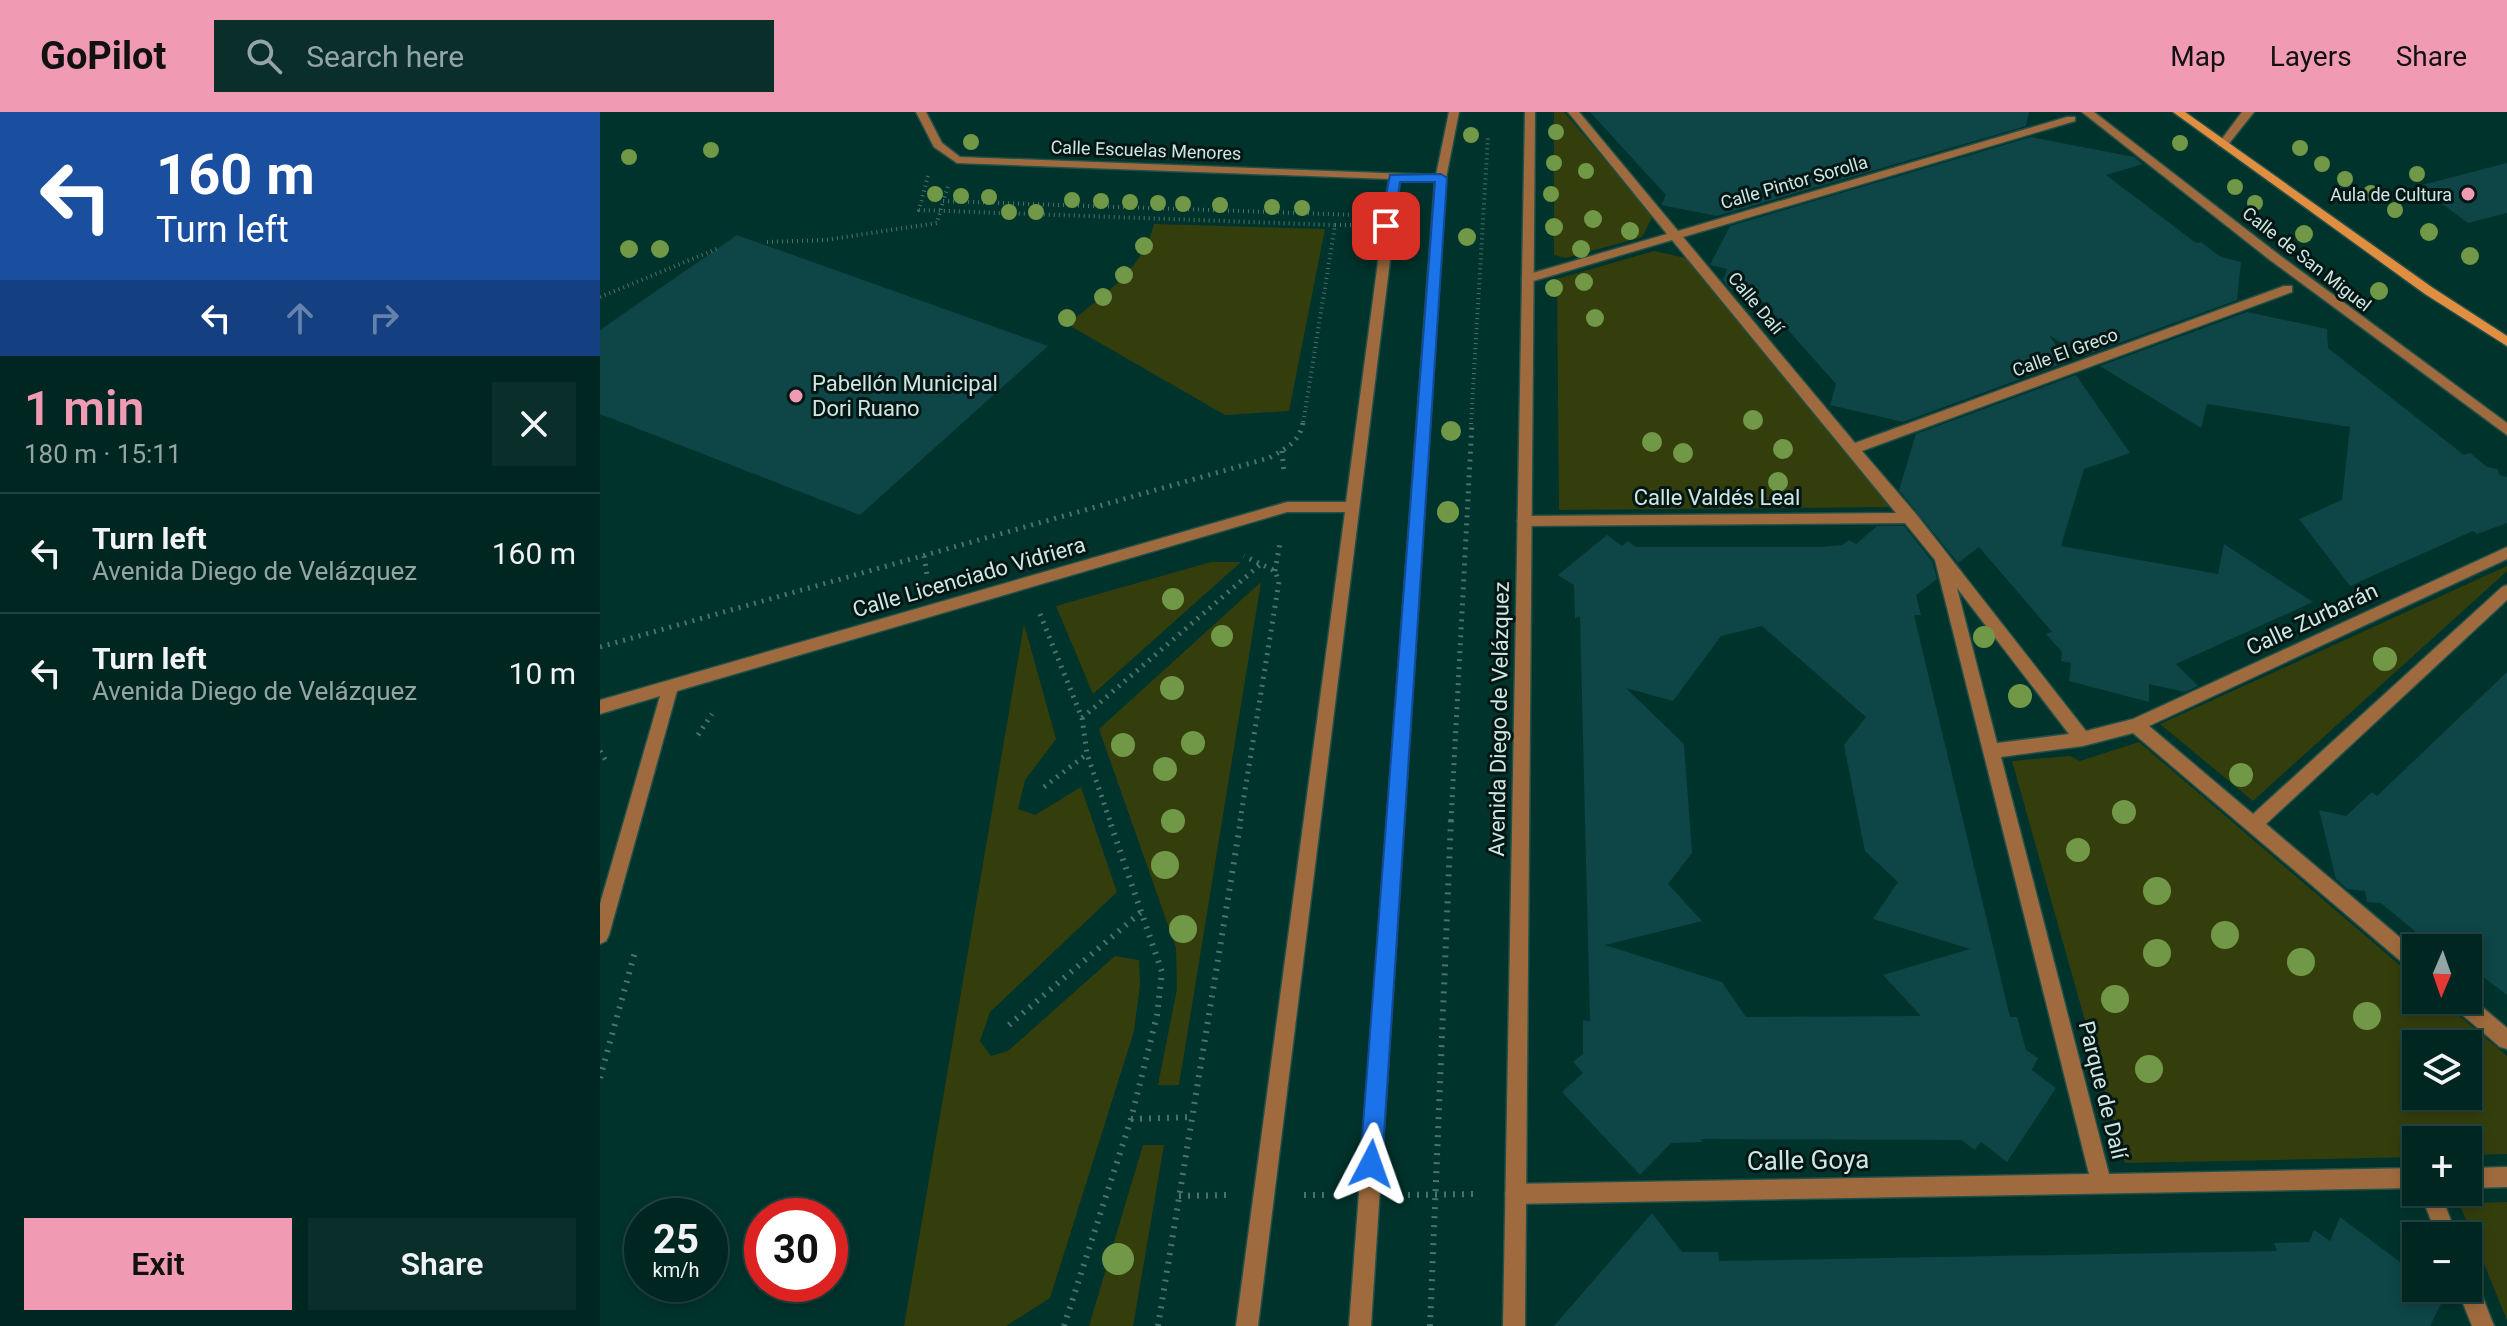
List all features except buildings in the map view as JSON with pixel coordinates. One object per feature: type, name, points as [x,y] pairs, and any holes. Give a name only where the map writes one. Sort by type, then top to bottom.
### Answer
[{"type":"main road","name":"Calle de San Miguel","points":[[2178,112],[2507,342]]},
{"type":"street","points":[[921,112],[938,145],[957,160]]},
{"type":"street","points":[[1360,1326],[1441,178],[1454,112]]},
{"type":"street","name":"Avenida Diego de Velázquez","points":[[1514,1326],[1530,112]]},
{"type":"street","name":"Calle Dalí","points":[[1573,112],[1911,518]]},
{"type":"street","name":"Calle de San Miguel","points":[[2087,112],[2311,286],[2507,430]]},
{"type":"street","points":[[2223,144],[2249,112]]},
{"type":"street","name":"Calle Pintor Sorolla","points":[[1526,279],[2071,119]]},
{"type":"street","name":"Calle Escuelas Menores","points":[[957,160],[1395,178]]},
{"type":"street","points":[[1247,1326],[1388,216],[1395,178],[1441,178]]},
{"type":"street","name":"Calle El Greco","points":[[1854,449],[2288,289]]},
{"type":"street","name":"Calle Licenciado Vidriera","points":[[600,707],[1287,507],[1353,507]]},
{"type":"street","name":"Calle Valdés Leal","points":[[1524,521],[1911,518]]},
{"type":"street","name":"Parque de Dalí","points":[[1911,518],[2083,739]]},
{"type":"street","name":"Calle Zurbarán","points":[[2136,725],[2507,553]]},
{"type":"street","name":"Parque de Dalí","points":[[1942,558],[2102,1184],[2402,1178]]},
{"type":"street","points":[[2252,826],[2507,591]]},
{"type":"street","points":[[600,935],[671,686]]},
{"type":"street","points":[[1993,751],[2083,739],[2136,725],[2402,951]]},
{"type":"street","points":[[2476,1014],[2507,1040]]},
{"type":"street","points":[[2482,1178],[2507,1177]]},
{"type":"street","name":"Calle Goya","points":[[1515,1194],[2102,1184]]},
{"type":"street","points":[[2474,1302],[2483,1326]]},
{"type":"path","points":[[1430,1326],[1459,639],[1490,123]]},
{"type":"path","points":[[767,242],[825,240],[937,223],[938,211],[957,160]]},
{"type":"path","points":[[943,201],[1388,216]]},
{"type":"path","points":[[600,647],[1269,458],[1290,446],[1301,433],[1335,225],[938,211]]},
{"type":"path","points":[[1482,218],[1527,218]]},
{"type":"path","points":[[600,297],[719,248]]},
{"type":"path","points":[[1158,1326],[1279,582],[1275,571],[1240,554]]},
{"type":"path","points":[[1082,718],[1262,563]]},
{"type":"path","points":[[1037,605],[1082,718],[1087,754],[1162,972],[1157,1015],[1131,1119],[1064,1326]]},
{"type":"path","points":[[693,744],[708,717],[717,710]]},
{"type":"path","points":[[1044,787],[1087,754]]},
{"type":"path","points":[[1009,1025],[1141,912]]},
{"type":"path","points":[[600,1078],[638,942]]},
{"type":"path","points":[[1131,1119],[1193,1117]]},
{"type":"green space","points":[[1554,112],[1564,112],[1653,216],[1642,237],[1566,258],[1554,255]]},
{"type":"green space","points":[[1154,224],[1325,229],[1289,411],[1225,415],[1067,324],[1120,281],[1141,255]]},
{"type":"green space","points":[[1654,251],[1686,258],[1892,507],[1559,510],[1557,279]]},
{"type":"green space","points":[[1211,562],[1241,562],[1093,694],[1056,606]]},
{"type":"green space","points":[[2507,566],[2507,571],[2253,801],[2160,724]]},
{"type":"green space","points":[[1261,582],[1179,1085],[1158,1085],[1177,989],[1176,948],[1099,729]]},
{"type":"green space","points":[[1024,624],[1056,739],[1025,780],[1018,809],[1035,815],[1081,787],[1117,892],[990,1012],[980,1041],[991,1056],[1008,1051],[1115,956],[1139,960],[1140,985],[1134,1031],[1050,1298],[1006,1326],[904,1326]]},
{"type":"green space","points":[[2139,742],[2402,967],[2402,1014],[2458,1014],[2476,1030],[2402,1030],[2402,1110],[2482,1110],[2482,1035],[2507,1056],[2507,1154],[2482,1155],[2482,1126],[2402,1126],[2402,1157],[2125,1163],[2012,761],[2070,756],[2080,761]]},
{"type":"green space","points":[[1143,1145],[1164,1145],[1133,1326],[1089,1326]]},
{"type":"green space","points":[[2507,1202],[2507,1320],[2482,1259],[2482,1222],[2467,1222],[2460,1206],[2482,1206],[2482,1203]]},
{"type":"place","name":"Aula de Cultura","points":[[2468,194]]},
{"type":"place","name":"Pabellón Municipal Dori Ruano","points":[[796,396]]},
{"type":"route","points":[[1371,1164],[1441,178],[1395,178],[1386,226]]}]
